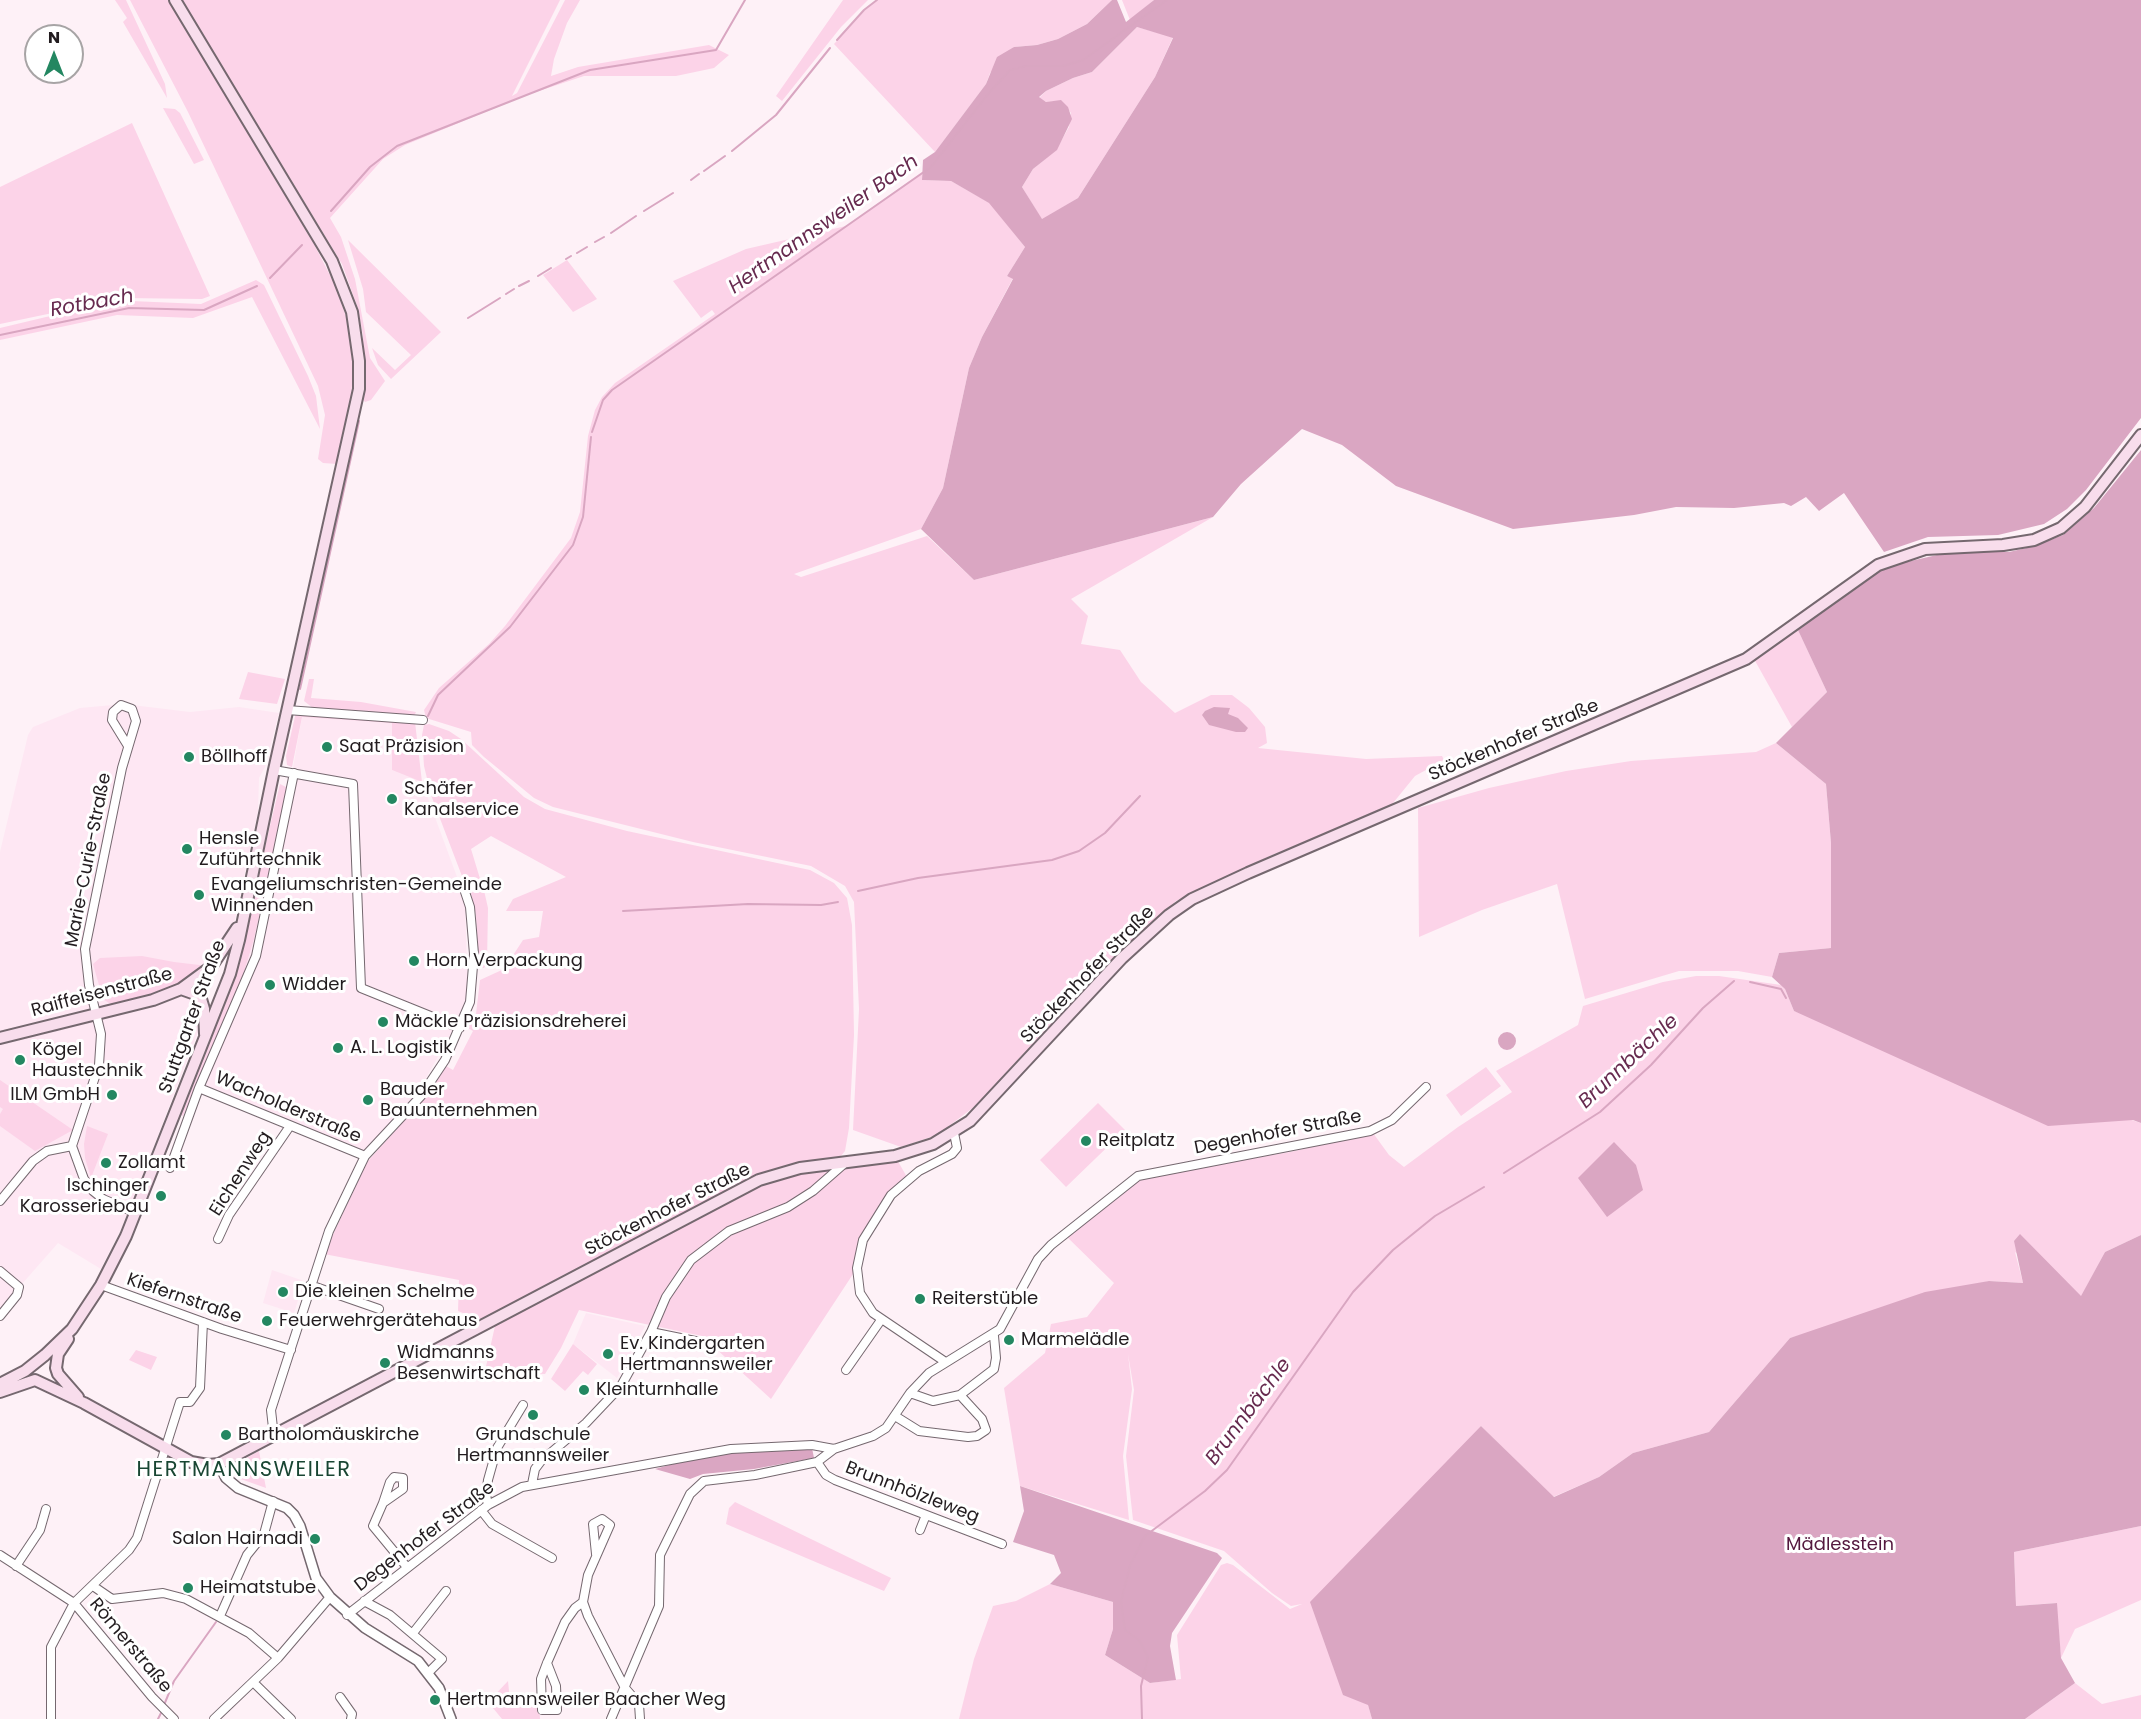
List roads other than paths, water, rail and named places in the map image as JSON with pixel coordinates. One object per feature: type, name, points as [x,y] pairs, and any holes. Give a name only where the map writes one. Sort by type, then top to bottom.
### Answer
[{"type":"main road","name":"Stuttgarter Straße","points":[[0,1384],[38,1362],[72,1329],[101,1285],[136,1212],[230,974],[359,388],[357,340],[352,312],[332,261],[175,0]]},
{"type":"main road","name":"Stöckenhofer Straße","points":[[219,1464],[759,1180],[800,1168],[895,1155],[933,1144],[954,1133],[986,1105],[1122,958],[1169,915],[1192,899],[1291,854],[1746,659],[1878,565],[1926,549],[2003,545],[2034,540],[2061,528],[2085,507],[2141,435]]},
{"type":"main road","name":"Raiffeisenstraße","points":[[0,1038],[159,998],[182,989],[201,976],[222,955],[246,909]]},
{"type":"main road","points":[[182,989],[201,999],[204,1009],[205,1037]]},
{"type":"main road","points":[[72,1329],[58,1354],[56,1368],[64,1382],[84,1403]]},
{"type":"main road","points":[[0,1392],[35,1380],[200,1464],[219,1464]]},
{"type":"street","name":"Marie-Curie-Straße","points":[[72,1146],[99,1065],[101,1034],[85,949],[136,716],[129,706],[121,705],[113,712],[112,720],[128,746]]},
{"type":"street","points":[[287,710],[423,720]]},
{"type":"street","points":[[274,770],[353,784],[361,988],[460,1028]]},
{"type":"street","points":[[170,1168],[199,1088],[256,956],[294,773]]},
{"type":"street","points":[[274,1437],[271,1410],[329,1231],[365,1156],[421,1096],[445,1060],[470,1002],[474,954],[470,907],[464,889]]},
{"type":"street","name":"Degenhofer Straße","points":[[347,1615],[406,1566],[488,1505],[512,1491],[532,1484],[594,1475],[731,1449],[812,1445],[834,1449],[873,1436],[895,1416],[910,1393],[944,1361],[994,1336],[1005,1323],[1038,1259],[1051,1245],[1138,1176],[1370,1131],[1392,1120],[1426,1087]]},
{"type":"street","name":"Wacholderstraße","points":[[199,1088],[365,1156]]},
{"type":"street","name":"Eichenweg","points":[[218,1239],[229,1215],[290,1126]]},
{"type":"street","points":[[944,1361],[873,1313],[860,1293],[857,1268],[863,1240],[886,1203],[919,1171],[952,1154],[957,1148],[954,1133]]},
{"type":"street","points":[[0,1201],[33,1161],[47,1151],[72,1146],[84,1179],[93,1191],[103,1199],[136,1212]]},
{"type":"street","points":[[532,1484],[535,1469],[541,1461],[586,1423],[621,1386],[678,1276],[703,1248],[729,1231],[788,1207],[813,1191],[846,1161]]},
{"type":"street","points":[[0,1271],[19,1287],[17,1295],[0,1316]]},
{"type":"street","name":"Kiefernstraße","points":[[101,1285],[202,1322],[291,1350]]},
{"type":"street","points":[[310,1286],[379,1309]]},
{"type":"street","points":[[846,1370],[881,1320]]},
{"type":"street","points":[[51,1719],[51,1647],[74,1603],[93,1586],[137,1538],[180,1402],[190,1402],[200,1388],[202,1322]]},
{"type":"street","points":[[651,1332],[700,1342]]},
{"type":"street","points":[[910,1393],[933,1401],[960,1395],[994,1369],[996,1358],[994,1336]]},
{"type":"street","points":[[895,1416],[919,1431],[977,1436],[986,1430],[982,1419],[960,1395]]},
{"type":"street","points":[[488,1505],[487,1487],[497,1448],[523,1406]]},
{"type":"street","points":[[611,1719],[659,1606],[660,1555],[696,1486],[704,1481],[755,1475],[817,1462],[834,1449]]},
{"type":"street","name":"Brunnhölzleweg","points":[[817,1462],[826,1475],[835,1480],[1002,1544]]},
{"type":"street","points":[[219,1464],[226,1478],[238,1488],[273,1501],[294,1515],[300,1526],[316,1578],[330,1597],[347,1615],[418,1661],[429,1672],[440,1688],[451,1719]]},
{"type":"street","points":[[220,1616],[247,1555],[264,1533],[273,1501]]},
{"type":"street","points":[[383,1503],[373,1526],[406,1566]]},
{"type":"street","points":[[16,1566],[40,1530],[46,1509]]},
{"type":"street","points":[[481,1510],[492,1524],[552,1558]]},
{"type":"street","points":[[920,1530],[926,1515]]},
{"type":"street","points":[[596,1554],[585,1586],[584,1602],[588,1616],[625,1688],[639,1704],[640,1719]]},
{"type":"street","name":"Römerstraße","points":[[0,1555],[74,1603],[152,1697],[171,1716]]},
{"type":"street","points":[[93,1586],[112,1599],[163,1593],[175,1596],[220,1616],[249,1633],[278,1658]]},
{"type":"street","points":[[413,1633],[446,1591]]},
{"type":"street","points":[[214,1719],[278,1658],[330,1597]]},
{"type":"street","points":[[364,1601],[413,1633],[442,1659],[429,1672]]},
{"type":"street","points":[[547,1664],[556,1686],[557,1710],[542,1710],[541,1679],[547,1664],[570,1614],[584,1602]]},
{"type":"street","points":[[254,1682],[291,1719]]},
{"type":"street","points":[[340,1697],[352,1714],[351,1719]]},
{"type":"waterway","points":[[331,211],[370,167],[397,146],[590,70],[716,50],[745,0]]},
{"type":"waterway","points":[[837,40],[864,10],[877,0]]},
{"type":"waterway","name":"Hertmannsweiler Bach","points":[[592,432],[603,400],[612,390],[931,167],[1010,70],[1027,66],[1063,66],[1083,60],[1167,0]]},
{"type":"waterway","points":[[732,151],[776,115],[830,48]]},
{"type":"waterway","points":[[704,171],[725,156]]},
{"type":"waterway","points":[[691,180],[699,174]]},
{"type":"waterway","points":[[644,211],[673,193]]},
{"type":"waterway","points":[[611,233],[636,216]]},
{"type":"waterway","points":[[595,242],[604,237]]},
{"type":"waterway","points":[[270,278],[302,245]]},
{"type":"waterway","points":[[577,253],[587,247]]},
{"type":"waterway","points":[[566,259],[571,256]]},
{"type":"waterway","points":[[538,276],[551,268]]},
{"type":"waterway","points":[[519,286],[529,281]]},
{"type":"waterway","name":"Rotbach","points":[[0,335],[129,308],[204,310],[257,286]]},
{"type":"waterway","points":[[506,294],[514,289]]},
{"type":"waterway","points":[[468,318],[500,298]]},
{"type":"waterway","points":[[300,689],[359,421]]},
{"type":"waterway","name":"Hertmannsweiler Bach","points":[[428,716],[438,695],[510,627],[573,545],[583,517],[591,437]]},
{"type":"waterway","points":[[858,891],[918,878],[1052,860],[1079,851],[1105,833],[1140,796]]},
{"type":"waterway","points":[[623,911],[748,904],[821,905],[838,902]]},
{"type":"waterway","name":"Brunnbächle","points":[[1504,1173],[1600,1112],[1651,1065],[1703,1008],[1734,981]]},
{"type":"waterway","points":[[1750,982],[1781,989],[1786,998]]},
{"type":"waterway","name":"Brunnbächle","points":[[1142,1719],[1141,1686],[1148,1657],[1140,1641],[1125,1630],[1121,1602],[1130,1565],[1145,1536],[1205,1491],[1227,1470],[1353,1292],[1393,1250],[1435,1216],[1484,1187]]},
{"type":"waterway","name":"Hertmannsweiler Bach","points":[[164,1705],[174,1681],[216,1622]]},
{"type":"waterway","name":"Hertmannsweiler Bach","points":[[158,1719],[162,1711]]},
{"type":"place","name":"Saat Präzision","points":[[327,747]]},
{"type":"place","name":"Böllhoff","points":[[189,757]]},
{"type":"place","name":"Schäfer Kanalservice","points":[[392,799]]},
{"type":"place","name":"Hensle Zuführtechnik","points":[[187,849]]},
{"type":"place","name":"Evangeliumschristen-Gemeinde Winnenden","points":[[199,895]]},
{"type":"place","name":"Horn Verpackung","points":[[414,961]]},
{"type":"place","name":"Widder","points":[[270,985]]},
{"type":"place","name":"Mäckle Präzisionsdreherei","points":[[383,1022]]},
{"type":"place","name":"A. L. Logistik","points":[[338,1048]]},
{"type":"place","name":"Kögel Haustechnik","points":[[20,1060]]},
{"type":"place","name":"ILM GmbH","points":[[112,1095]]},
{"type":"place","name":"Bauder Bauunternehmen","points":[[368,1100]]},
{"type":"place","name":"Reitplatz","points":[[1086,1141]]},
{"type":"place","name":"Zollamt","points":[[106,1163]]},
{"type":"place","name":"Ischinger Karosseriebau","points":[[161,1196]]},
{"type":"place","name":"Die kleinen Schelme","points":[[283,1292]]},
{"type":"place","name":"Reiterstüble","points":[[920,1299]]},
{"type":"place","name":"Feuerwehrgerätehaus","points":[[267,1321]]},
{"type":"place","name":"Marmelädle","points":[[1009,1340]]},
{"type":"place","name":"Ev. Kindergarten Hertmannsweiler","points":[[608,1354]]},
{"type":"place","name":"Widmanns Besenwirtschaft","points":[[385,1363]]},
{"type":"place","name":"Kleinturnhalle","points":[[584,1390]]},
{"type":"place","name":"Grundschule Hertmannsweiler","points":[[533,1415]]},
{"type":"place","name":"Bartholomäuskirche","points":[[226,1435]]},
{"type":"place","name":"Salon Hairnadi","points":[[315,1539]]},
{"type":"place","name":"Heimatstube","points":[[188,1588]]},
{"type":"place","name":"Hertmannsweiler Baacher Weg","points":[[435,1700]]},
{"type":"district","name":"HERTMANNSWEILER","points":[[244,1471]]},
{"type":"park label","name":"Mädlesstein","points":[[1840,1545]]}]
